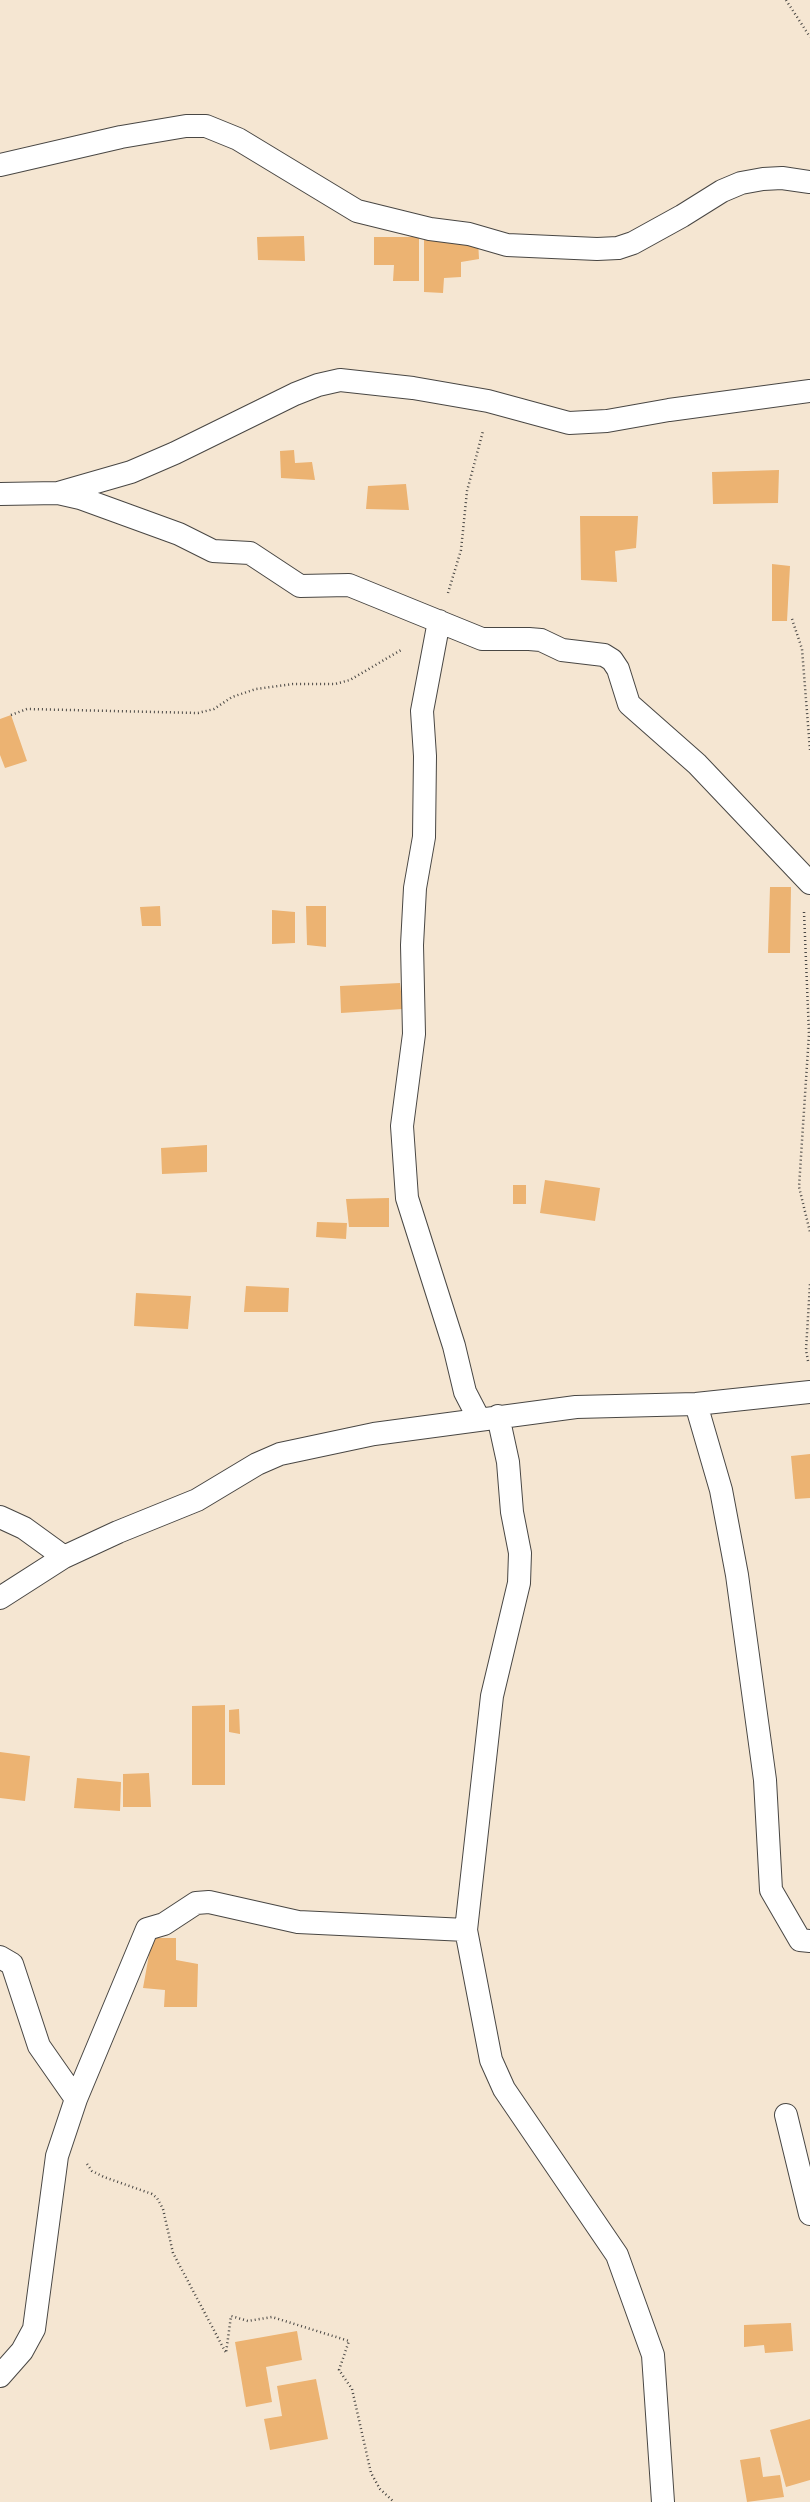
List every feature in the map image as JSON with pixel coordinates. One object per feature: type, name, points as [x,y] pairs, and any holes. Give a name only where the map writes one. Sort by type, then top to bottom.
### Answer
[{"type":"street","points":[[0,165],[121,136],[186,126],[206,126],[238,139],[357,211],[430,229],[469,234],[507,245],[596,249],[618,248],[633,243],[682,216],[722,190],[741,183],[782,178],[810,182]]},
{"type":"street","points":[[58,493],[131,472],[318,385],[340,380],[488,401],[569,423],[607,421],[669,410],[810,391]]},
{"type":"street","points":[[0,494],[58,493],[80,498],[179,534],[213,551],[246,552],[258,556],[290,581],[300,586],[348,585],[482,639],[541,640],[562,650],[604,655],[612,660],[618,669],[629,704],[697,764],[806,879]]},
{"type":"street","points":[[439,621],[422,711],[425,756],[424,837],[415,888],[412,945],[414,1034],[402,1126],[407,1198],[454,1346],[465,1392],[488,1418],[508,1462],[512,1512],[520,1553],[519,1583],[492,1696],[466,1930],[491,2060],[504,2089],[617,2255],[653,2355],[663,2502]]},
{"type":"street","points":[[0,1598],[64,1557],[118,1532],[196,1500],[257,1464],[280,1454],[374,1434],[576,1407],[696,1404],[810,1392]]},
{"type":"street","points":[[696,1404],[720,1490],[737,1575],[765,1780],[771,1890],[800,1940],[810,1941]]},
{"type":"street","points":[[0,1517],[24,1528],[64,1557]]},
{"type":"street","points":[[0,2376],[22,2351],[34,2330],[57,2156],[76,2099],[147,1929],[164,1924],[196,1903],[209,1902],[298,1922],[466,1930]]},
{"type":"street","points":[[0,1957],[12,1964],[39,2046],[76,2099]]},
{"type":"street","points":[[786,2115],[810,2214]]},
{"type":"path","points":[[786,0],[810,37]]},
{"type":"path","points":[[439,621],[461,550],[467,491],[479,449],[488,401]]},
{"type":"path","points":[[792,619],[802,649],[810,750]]},
{"type":"path","points":[[11,715],[27,709],[198,713],[214,709],[232,697],[256,689],[292,684],[335,684],[350,680],[403,649]]},
{"type":"path","points":[[806,879],[809,1034],[799,1187],[810,1232]]},
{"type":"path","points":[[809,1365],[806,1350],[810,1284]]},
{"type":"path","points":[[65,2130],[92,2171],[152,2194],[157,2198],[163,2209],[173,2254],[226,2353],[230,2316],[248,2321],[272,2317],[348,2341],[339,2370],[352,2389],[371,2473],[380,2488],[394,2502]]},
{"type":"building","points":[[304,236],[305,261],[258,260],[257,237]]},
{"type":"building","points":[[374,237],[419,237],[419,281],[393,281],[394,265],[374,265]]},
{"type":"building","points":[[424,239],[478,240],[479,259],[461,262],[461,277],[444,278],[443,293],[424,292]]},
{"type":"building","points":[[294,450],[295,463],[312,462],[315,480],[281,478],[280,451]]},
{"type":"building","points":[[779,470],[778,503],[713,504],[712,472]]},
{"type":"building","points":[[406,484],[409,510],[366,509],[368,486]]},
{"type":"building","points":[[580,516],[638,516],[636,548],[615,551],[617,582],[581,580]]},
{"type":"building","points":[[772,564],[790,566],[787,621],[772,621]]},
{"type":"building","points":[[11,715],[27,761],[5,768],[0,755],[0,719]]},
{"type":"building","points":[[770,887],[791,887],[790,953],[768,953]]},
{"type":"building","points":[[160,906],[161,926],[142,926],[140,907]]},
{"type":"building","points":[[306,906],[326,906],[326,947],[307,945]]},
{"type":"building","points":[[272,910],[295,912],[295,943],[272,944]]},
{"type":"building","points":[[400,983],[403,1009],[341,1013],[340,986]]},
{"type":"building","points":[[207,1145],[207,1172],[162,1174],[161,1148]]},
{"type":"building","points":[[545,1180],[600,1188],[595,1221],[540,1213]]},
{"type":"building","points":[[513,1185],[526,1185],[526,1204],[513,1204]]},
{"type":"building","points":[[389,1198],[389,1227],[349,1227],[346,1199]]},
{"type":"building","points":[[317,1222],[347,1223],[346,1239],[316,1237]]},
{"type":"building","points":[[246,1286],[289,1288],[288,1312],[244,1312]]},
{"type":"building","points":[[136,1293],[191,1296],[188,1329],[134,1326]]},
{"type":"building","points":[[810,1454],[810,1498],[795,1499],[791,1456]]},
{"type":"building","points":[[225,1705],[225,1785],[192,1785],[192,1706]]},
{"type":"building","points":[[239,1709],[240,1734],[229,1732],[229,1710]]},
{"type":"building","points":[[0,1752],[30,1756],[25,1801],[0,1798]]},
{"type":"building","points":[[149,1773],[151,1807],[123,1807],[123,1774]]},
{"type":"building","points":[[77,1778],[121,1782],[120,1811],[74,1808]]},
{"type":"building","points":[[152,1938],[176,1938],[176,1960],[198,1964],[197,2007],[164,2007],[165,1990],[143,1988]]},
{"type":"building","points":[[791,2323],[793,2351],[765,2353],[764,2345],[744,2347],[744,2325]]},
{"type":"building","points":[[297,2331],[302,2360],[266,2367],[272,2402],[246,2407],[235,2342]]},
{"type":"building","points":[[316,2379],[328,2439],[270,2450],[264,2419],[282,2416],[277,2386]]},
{"type":"building","points":[[810,2419],[810,2480],[786,2487],[770,2430]]},
{"type":"building","points":[[760,2457],[763,2477],[780,2475],[784,2497],[747,2502],[740,2460]]}]
